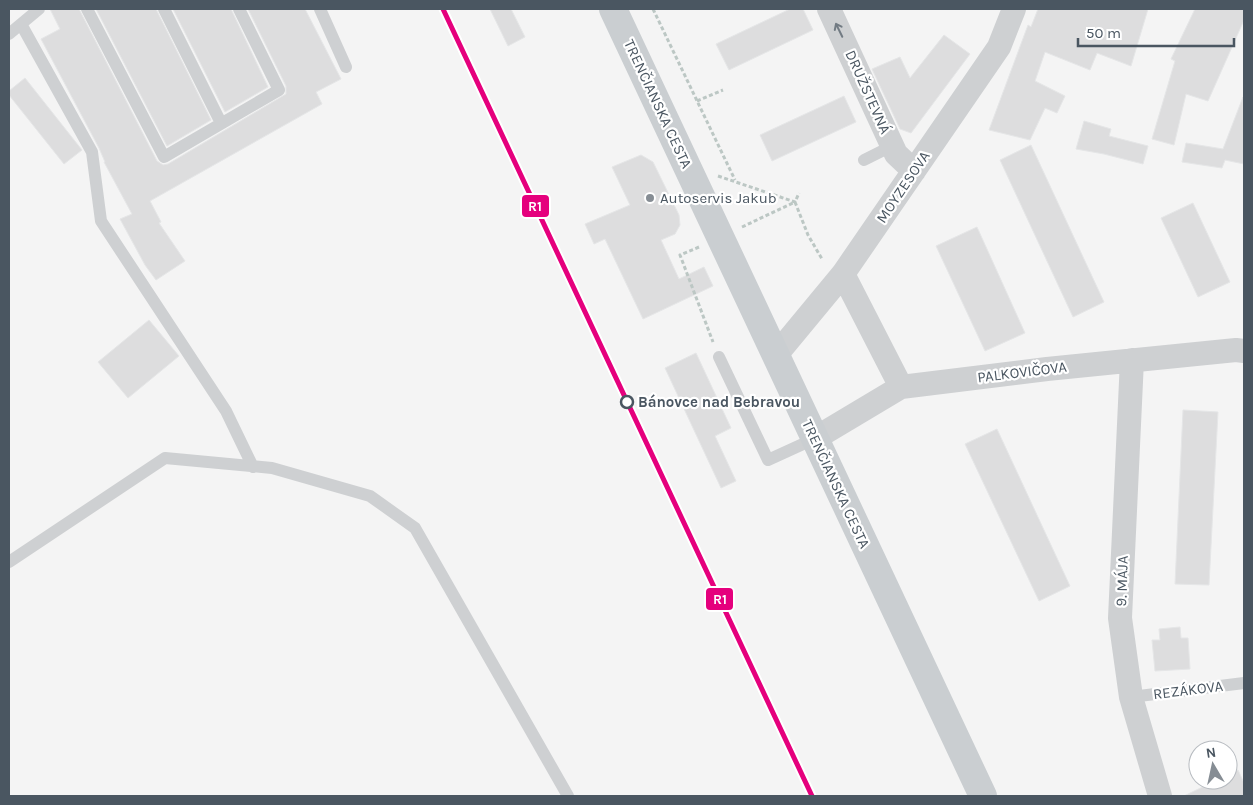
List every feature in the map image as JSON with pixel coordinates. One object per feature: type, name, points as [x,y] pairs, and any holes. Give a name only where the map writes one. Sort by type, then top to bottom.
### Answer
[{"type":"main road","name":"TRENČIANSKA CESTA","points":[[613,9],[983,796]]},
{"type":"street","name":"DRUŽSTEVNÁ","points":[[829,9],[894,150],[914,171]]},
{"type":"street","name":"MOYZESOVA","points":[[776,355],[843,274],[914,171],[999,47],[1014,9]]},
{"type":"street","points":[[843,274],[902,387]]},
{"type":"street","name":"PALKOVIČOVA","points":[[814,439],[902,387],[1132,360],[1236,350],[1244,351]]},
{"type":"street","name":"9. MÁJA","points":[[1132,360],[1120,618],[1131,697],[1160,796]]},
{"type":"lane","points":[[9,34],[39,9]]},
{"type":"lane","points":[[87,9],[164,157],[279,90],[239,9]]},
{"type":"lane","points":[[164,9],[221,123]]},
{"type":"lane","points":[[320,9],[346,67]]},
{"type":"lane","points":[[21,24],[92,152],[101,221],[226,411],[253,467]]},
{"type":"lane","points":[[864,160],[894,150]]},
{"type":"lane","points":[[719,357],[768,460],[814,439]]},
{"type":"lane","points":[[9,562],[165,458],[272,468],[370,496],[415,528],[568,796]]},
{"type":"lane","name":"REZÁKOVA","points":[[1131,697],[1244,683]]},
{"type":"path","points":[[653,9],[735,180]]},
{"type":"path","points":[[697,101],[723,90]]},
{"type":"path","points":[[721,177],[735,180],[795,202],[808,236],[822,260]]},
{"type":"path","points":[[742,227],[795,202],[800,193]]},
{"type":"path","points":[[705,244],[680,255],[719,357]]},
{"type":"building","points":[[50,9],[79,9],[157,161],[163,165],[168,164],[286,94],[286,86],[248,9],[305,9],[341,79],[316,92],[322,104],[150,201],[161,222],[159,223],[185,261],[156,280],[145,265],[120,219],[132,214],[41,39],[60,29]]},
{"type":"building","points":[[96,9],[156,9],[211,120],[167,146]]},
{"type":"building","points":[[173,9],[231,9],[268,87],[225,112]]},
{"type":"building","points":[[490,9],[511,9],[525,37],[508,46]]},
{"type":"building","points":[[790,9],[803,9],[813,30],[729,70],[716,44]]},
{"type":"building","points":[[1038,9],[1148,9],[1131,66],[1097,53],[1090,70],[1045,52],[1035,81],[1065,96],[1057,113],[1045,108],[1030,140],[989,130],[1028,25],[1031,27]]},
{"type":"building","points":[[1195,9],[1244,9],[1244,20],[1208,101],[1186,94],[1174,145],[1152,139],[1175,61],[1171,59]]},
{"type":"building","points":[[944,35],[970,54],[911,133],[900,129],[872,69],[900,57],[910,78]]},
{"type":"building","points":[[25,78],[82,150],[64,164],[9,95],[9,91]]},
{"type":"building","points":[[844,96],[856,122],[772,161],[760,135]]},
{"type":"building","points":[[1243,97],[1244,164],[1225,160],[1222,168],[1182,162],[1186,143],[1223,149]]},
{"type":"building","points":[[1084,121],[1111,129],[1109,136],[1148,146],[1143,164],[1076,149]]},
{"type":"building","points":[[1031,145],[1104,302],[1073,317],[1000,160]]},
{"type":"building","points":[[641,155],[653,162],[679,215],[680,225],[675,234],[661,240],[679,279],[704,267],[713,286],[643,319],[605,239],[594,244],[585,224],[630,205],[612,167]]},
{"type":"building","points":[[1193,203],[1230,282],[1198,297],[1161,218]]},
{"type":"building","points":[[977,227],[1025,333],[985,351],[936,246]]},
{"type":"building","points":[[149,320],[179,356],[128,398],[98,362]]},
{"type":"building","name":"Bánovce nad Bebravou","points":[[696,353],[731,428],[715,436],[736,481],[721,488],[665,368]]},
{"type":"building","points":[[1183,410],[1218,412],[1209,585],[1175,584]]},
{"type":"building","points":[[997,429],[1070,586],[1039,601],[965,444]]},
{"type":"building","points":[[1180,627],[1181,638],[1188,638],[1190,669],[1155,671],[1152,640],[1160,640],[1159,629]]},
{"type":"building","points":[[1238,770],[1244,783],[1244,796],[1184,796],[1196,790],[1238,790]]},
{"type":"transit line","name":"R1","points":[[443,9],[812,796]]},
{"type":"place","name":"Autoservis Jakub","points":[[650,198]]},
{"type":"place","name":"Bánovce nad Bebravou","points":[[627,402]]}]
